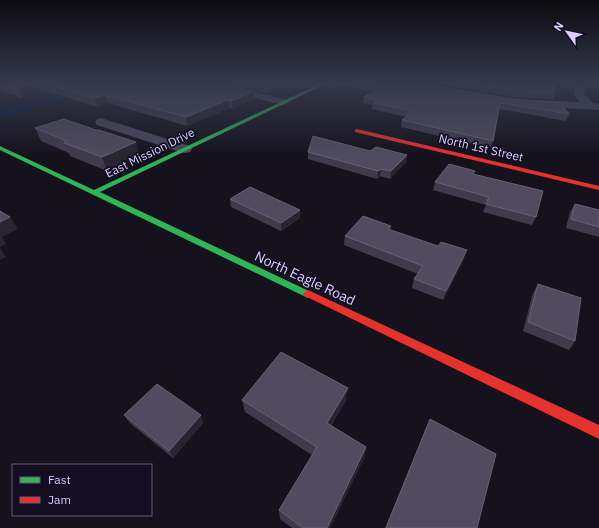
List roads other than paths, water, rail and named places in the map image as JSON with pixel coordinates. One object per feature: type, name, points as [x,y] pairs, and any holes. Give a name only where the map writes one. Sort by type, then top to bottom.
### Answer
[{"type":"street","name":"East Mission Drive","points":[[95,192],[274,107]]},
{"type":"street","points":[[101,122],[185,150]]},
{"type":"street","name":"North 1st Street","points":[[357,131],[599,188]]},
{"type":"street","name":"North Eagle Road","points":[[0,148],[599,432]]},
{"type":"waterway","points":[[0,115],[26,107]]}]
